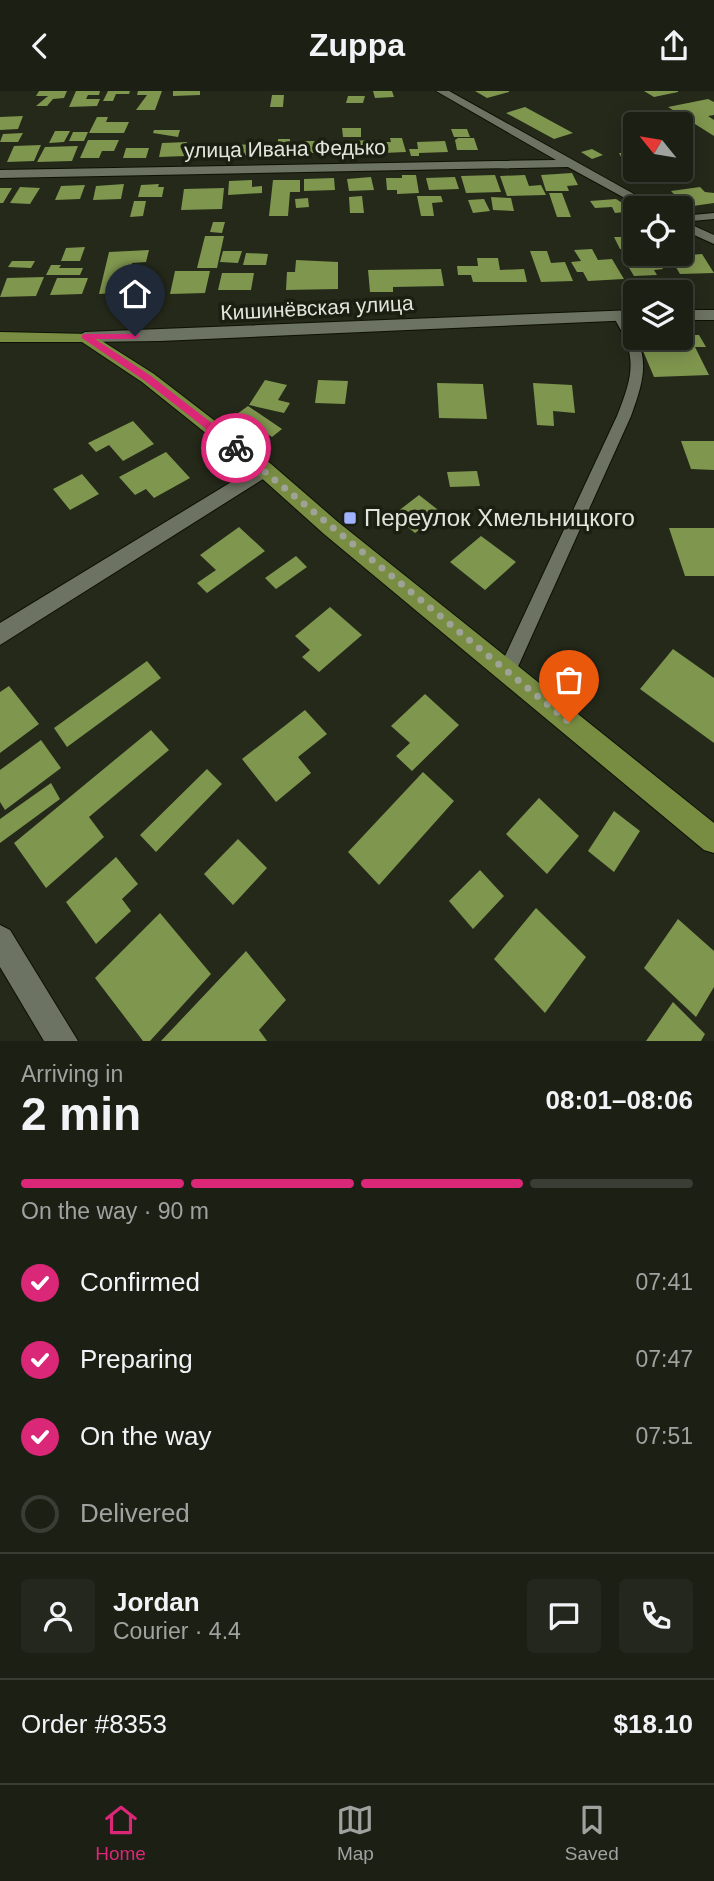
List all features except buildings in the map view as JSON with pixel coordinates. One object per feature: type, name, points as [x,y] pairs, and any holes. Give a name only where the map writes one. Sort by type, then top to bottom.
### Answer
[{"type":"main road","name":"Кишинёвская улица","points":[[0,337],[85,337]]},
{"type":"main road","points":[[85,337],[148,379],[264,469],[331,528],[714,841]]},
{"type":"street","points":[[441,91],[630,196]]},
{"type":"street","name":"улица Ивана Федько","points":[[0,174],[570,163]]},
{"type":"street","points":[[693,229],[714,240]]},
{"type":"street","name":"Кишинёвская улица","points":[[85,337],[174,336],[623,315]]},
{"type":"street","points":[[693,315],[714,315]]},
{"type":"street","points":[[0,635],[264,469]]},
{"type":"street","points":[[0,940],[62,1041]]},
{"type":"lane","points":[[693,220],[714,216]]},
{"type":"lane","points":[[507,671],[624,416],[640,374],[634,337],[618,315]]},
{"type":"way so far","points":[[236,448],[569,722]]},
{"type":"place","name":"Переулок Хмельницкого","points":[[350,518]]},
{"type":"route","points":[[135,336],[85,337],[148,379],[236,448]]}]
